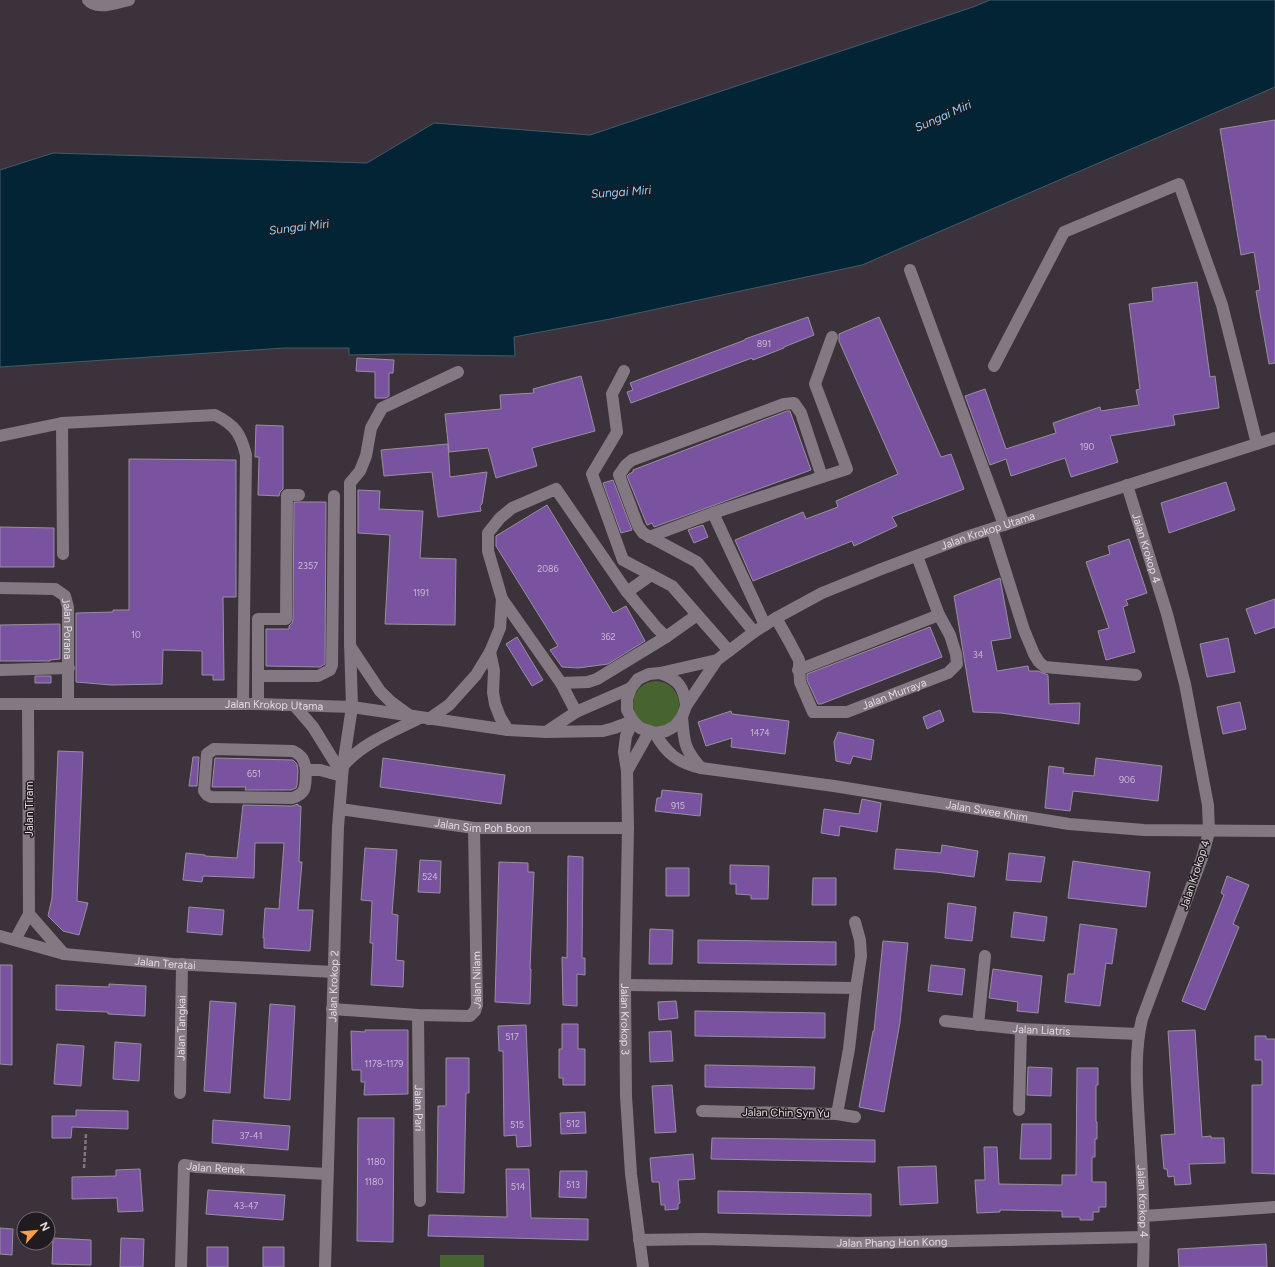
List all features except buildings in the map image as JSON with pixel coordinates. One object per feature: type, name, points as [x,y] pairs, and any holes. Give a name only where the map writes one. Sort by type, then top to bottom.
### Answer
[{"type":"street","points":[[88,0],[91,3],[101,6],[129,0]]},
{"type":"street","points":[[994,366],[1064,232],[1179,184],[1222,305],[1258,444]]},
{"type":"street","points":[[910,270],[1004,525]]},
{"type":"street","points":[[649,537],[713,513],[847,469],[815,384],[832,337]]},
{"type":"street","points":[[624,371],[612,394],[617,432],[592,474],[623,560],[672,586],[729,651]]},
{"type":"street","name":"Jalan Krokop 2","points":[[325,1267],[332,1010],[340,809],[342,772],[352,707],[349,548],[350,483],[360,471],[366,456],[371,428],[382,408],[458,372]]},
{"type":"street","points":[[754,632],[697,562],[643,533],[638,526],[619,476],[626,465],[632,460],[784,404],[794,403],[801,413],[822,477]]},
{"type":"street","points":[[0,436],[62,423],[215,415],[225,420],[236,429],[243,442],[246,455],[244,704]]},
{"type":"street","points":[[62,423],[63,554]]},
{"type":"street","name":"Jalan Krokop Utama","points":[[717,660],[754,632],[822,593],[992,529],[1275,438]]},
{"type":"street","name":"Jalan Krokop 4","points":[[1128,485],[1167,614],[1185,684],[1208,805],[1208,832],[1202,858],[1142,1019],[1138,1034],[1138,1099],[1144,1216],[1142,1267]]},
{"type":"street","points":[[576,712],[561,683],[502,599],[488,551],[488,533],[500,518],[512,508],[556,489],[627,592],[666,637]]},
{"type":"street","points":[[258,704],[258,619],[286,619],[287,494],[299,495]]},
{"type":"street","points":[[258,676],[318,676],[330,670],[332,665],[334,496]]},
{"type":"street","points":[[713,513],[765,625]]},
{"type":"street","points":[[992,529],[1024,630],[1039,662],[1046,667],[1136,675]]},
{"type":"street","points":[[334,548],[349,548]]},
{"type":"street","name":"Jalan Murraya","points":[[776,618],[799,660],[798,670],[800,682],[813,712],[846,712],[948,673],[957,664],[956,654],[950,635],[939,615],[917,556]]},
{"type":"street","points":[[627,592],[651,575]]},
{"type":"street","name":"Jalan Porana","points":[[0,588],[56,589],[65,596],[68,607],[68,704]]},
{"type":"street","points":[[342,772],[349,758],[378,738],[449,705],[476,675],[490,652],[500,628],[502,599]]},
{"type":"street","points":[[561,683],[588,682],[597,679],[666,637],[697,615]]},
{"type":"street","points":[[798,670],[939,615]]},
{"type":"street","points":[[350,645],[380,691],[390,701],[420,718]]},
{"type":"street","points":[[490,652],[494,671],[493,692],[495,704],[500,717],[508,730]]},
{"type":"street","points":[[717,660],[675,726],[666,731],[652,732],[640,728],[633,721],[627,710],[627,699],[631,688],[638,679],[649,674],[660,673],[717,660]]},
{"type":"street","points":[[0,670],[69,668]]},
{"type":"street","points":[[660,673],[671,677],[680,685],[685,695],[684,740],[690,756],[701,768]]},
{"type":"street","points":[[546,732],[576,712],[631,688]]},
{"type":"street","name":"Jalan Krokop Utama","points":[[0,704],[258,704],[352,707],[508,730],[546,732],[603,730],[614,728],[633,721]]},
{"type":"street","name":"Jalan Tiram","points":[[28,704],[29,914]]},
{"type":"street","points":[[294,705],[313,727],[342,772]]},
{"type":"street","name":"Jalan Krokop 3","points":[[633,721],[626,736],[624,752],[627,771],[628,828],[625,985],[626,1096],[631,1174],[643,1267]]},
{"type":"street","points":[[627,771],[652,732]]},
{"type":"street","name":"Jalan Swee Khim","points":[[652,732],[661,745],[674,757],[687,765],[701,768],[834,786],[1069,824],[1144,830],[1208,832],[1275,831]]},
{"type":"street","points":[[214,750],[293,751],[300,754],[304,759],[306,770],[305,788],[303,793],[292,798],[211,796],[207,795],[204,791],[207,754],[214,750]]},
{"type":"street","points":[[306,770],[342,772]]},
{"type":"street","name":"Jalan Sim Poh Boon","points":[[340,809],[474,828],[628,828]]},
{"type":"street","name":"Jalan Nilam","points":[[332,1010],[418,1015],[470,1016],[475,1011],[477,1005],[474,828]]},
{"type":"street","points":[[15,940],[29,914],[64,954]]},
{"type":"street","name":"Jalan Chin Syn Yu","points":[[702,1111],[837,1114],[849,1049],[861,956],[860,940],[855,922]]},
{"type":"street","name":"Jalan Teratai","points":[[0,936],[64,954],[173,964],[334,972]]},
{"type":"street","points":[[978,1025],[985,956]]},
{"type":"street","name":"Jalan Tangkai","points":[[180,1093],[182,964]]},
{"type":"street","points":[[625,985],[856,988]]},
{"type":"street","name":"Jalan Pari","points":[[418,1015],[420,1201]]},
{"type":"street","name":"Jalan Liatris","points":[[946,1020],[1021,1030],[1138,1034]]},
{"type":"street","points":[[1018,1110],[1021,1030]]},
{"type":"street","points":[[837,1114],[855,1117]]},
{"type":"street","name":"Jalan Renek","points":[[181,1267],[184,1165],[327,1174]]},
{"type":"street","points":[[1144,1216],[1275,1207]]},
{"type":"street","name":"Jalan Phang Hon Kong","points":[[639,1240],[702,1239],[858,1243],[1144,1237]]},
{"type":"path","points":[[84,1168],[86,1134]]},
{"type":"green space","points":[[656,681],[669,685],[675,691],[679,704],[675,717],[669,723],[656,727],[643,723],[637,717],[633,704],[637,691],[643,685]]},
{"type":"green space","points":[[440,1255],[484,1255],[484,1267],[440,1267]]},
{"type":"water","name":"Sungai Miri","points":[[990,0],[1275,0],[1275,87],[862,265],[610,319],[514,337],[515,356],[396,354],[349,355],[349,348],[284,348],[0,367],[0,170],[53,153],[367,163],[434,123],[590,135]]}]
